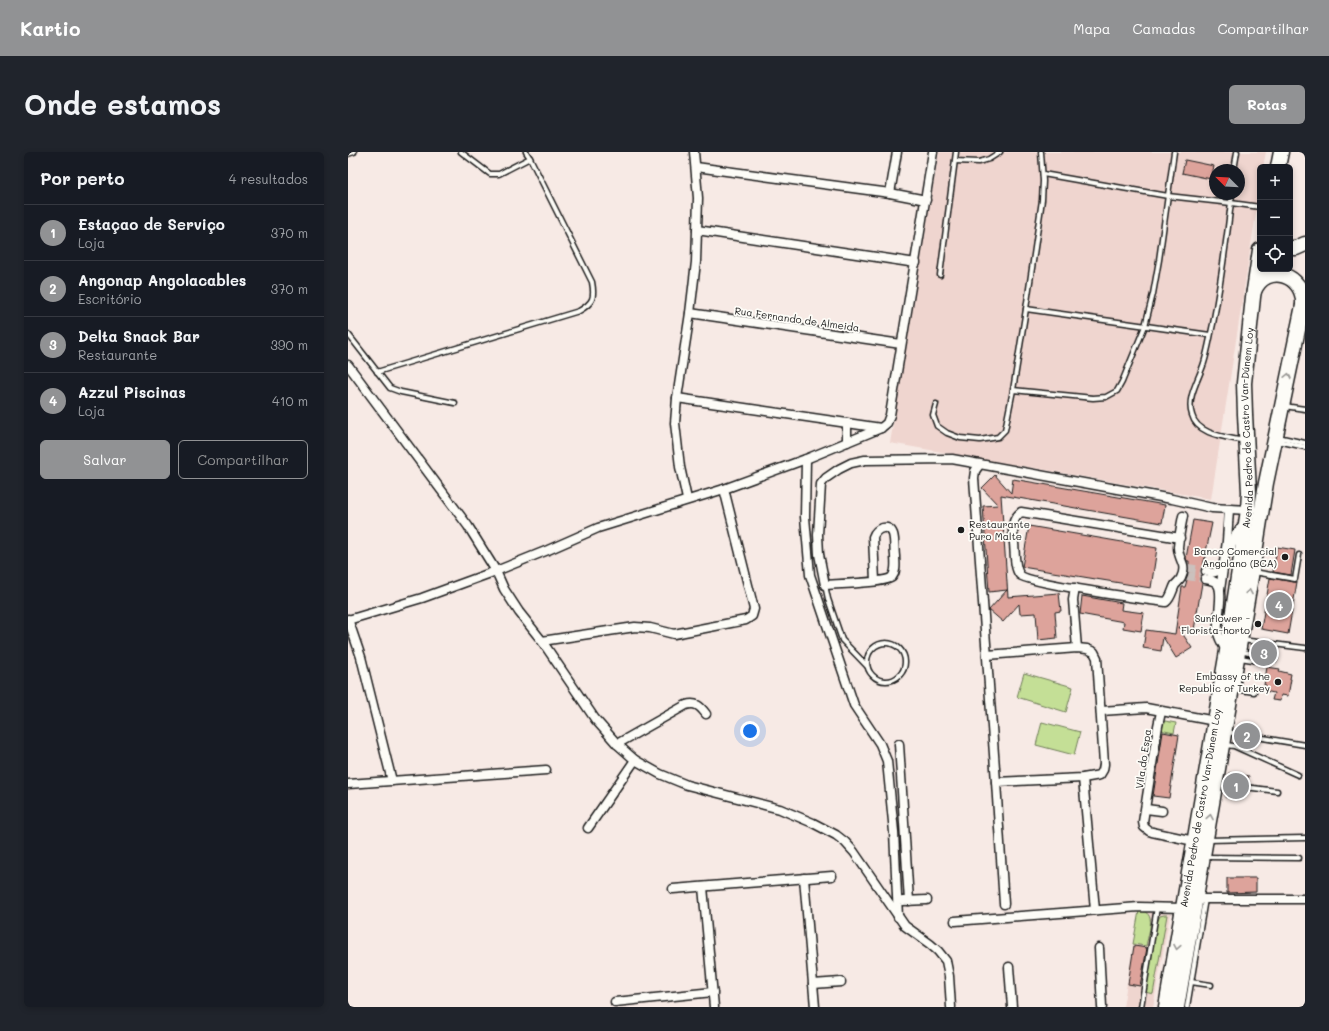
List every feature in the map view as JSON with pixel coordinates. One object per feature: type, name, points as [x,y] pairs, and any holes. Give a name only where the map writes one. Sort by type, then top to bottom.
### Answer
[{"type":"highway","points":[[1279,164],[1281,152]]},
{"type":"highway","points":[[1293,247],[1305,244]]},
{"type":"highway","name":"Avenida Pedro de Castro Van-Dúnem Loy","points":[[1166,1007],[1183,908],[1200,840],[1218,784],[1223,738],[1232,689],[1249,492],[1244,383],[1257,270]]},
{"type":"highway","points":[[1253,297],[1255,289],[1263,280],[1270,276],[1282,275],[1293,279],[1299,285],[1304,296],[1304,300]]},
{"type":"highway","name":"Avenida Pedro de Castro Van-Dúnem Loy","points":[[1177,1007],[1200,899],[1203,857],[1200,840],[1215,721],[1236,650],[1252,571],[1266,483],[1281,406],[1301,331],[1304,300]]},
{"type":"street","points":[[687,499],[677,449],[676,423],[696,262],[698,198],[694,152]]},
{"type":"street","points":[[890,194],[897,152]]},
{"type":"street","points":[[392,780],[361,657],[348,620],[422,598],[496,571],[598,528],[687,499],[724,489],[806,459],[881,428],[887,423],[890,415],[916,263],[933,152]]},
{"type":"street","points":[[696,167],[926,200]]},
{"type":"street","points":[[697,230],[916,263]]},
{"type":"street","name":"Rua Fernando de Almeida","points":[[690,313],[901,344]]},
{"type":"street","points":[[348,365],[468,526],[519,612],[542,641],[595,718],[617,744],[635,760],[660,774],[687,785],[780,809],[813,823],[836,835],[845,842],[854,852],[898,918],[905,926],[938,951],[946,961],[949,976],[951,1007]]},
{"type":"street","points":[[678,398],[881,428]]},
{"type":"street","points":[[847,423],[847,442]]},
{"type":"street","points":[[806,459],[805,517],[810,574],[854,705],[880,744],[887,761],[894,832],[898,918]]},
{"type":"street","points":[[875,581],[873,537],[876,530],[879,528],[886,528],[889,529],[894,535],[895,573],[890,578],[875,581],[825,585],[819,554],[818,536],[820,484],[826,478],[851,462],[865,460],[952,459],[1172,499],[1206,507],[1229,509],[1247,516],[1236,534],[1219,571],[1205,575],[1215,582],[1219,586],[1220,590]]},
{"type":"street","points":[[980,464],[975,471],[974,478],[1004,904]]},
{"type":"street","points":[[542,641],[635,627],[650,628],[674,634],[746,620],[752,616],[754,609],[724,489]]},
{"type":"street","points":[[1229,509],[1228,531],[1220,590],[1218,633],[1220,640],[1236,650]]},
{"type":"street","points":[[1180,538],[1021,512],[1015,517],[1013,526],[1016,565],[1021,577],[1074,588],[1166,602],[1170,599],[1174,587],[1185,572],[1179,554],[1183,516]]},
{"type":"street","points":[[1074,588],[1073,600],[1078,648]]},
{"type":"street","points":[[987,655],[1078,648],[1088,649],[1094,652],[1097,658],[1101,711],[1104,764],[1100,775],[1084,778],[996,782]]},
{"type":"street","points":[[617,744],[686,705],[692,703],[696,704],[702,708],[706,714]]},
{"type":"street","points":[[1101,711],[1146,708],[1215,721]]},
{"type":"street","name":"Vila do Espa","points":[[1161,712],[1143,822],[1144,827],[1149,831],[1200,840]]},
{"type":"street","points":[[899,744],[909,901]]},
{"type":"street","points":[[588,828],[635,760]]},
{"type":"street","points":[[348,784],[546,770]]},
{"type":"street","points":[[1084,778],[1095,910]]},
{"type":"street","points":[[1146,809],[1162,811]]},
{"type":"street","points":[[673,889],[832,876]]},
{"type":"street","points":[[804,878],[815,1007]]},
{"type":"street","points":[[704,887],[714,1007]]},
{"type":"street","points":[[1200,899],[1305,899]]},
{"type":"street","points":[[898,902],[926,900]]},
{"type":"street","points":[[955,921],[1139,907],[1183,908]]},
{"type":"street","points":[[1099,948],[1102,1007]]},
{"type":"street","points":[[1009,966],[1012,1007]]},
{"type":"street","points":[[813,984],[841,982]]},
{"type":"street","points":[[615,1002],[713,992]]},
{"type":"lane","points":[[348,154],[354,152]]},
{"type":"lane","points":[[461,152],[490,174],[499,174],[530,158]]},
{"type":"lane","points":[[377,372],[579,311],[589,305],[595,294],[592,282],[526,152]]},
{"type":"lane","points":[[940,275],[956,152]]},
{"type":"lane","points":[[955,160],[979,162],[990,159],[1000,152]]},
{"type":"lane","points":[[936,404],[933,415],[937,426],[947,433],[960,438],[980,440],[998,437],[1004,430],[1013,390],[1042,200],[1043,174],[1041,152]]},
{"type":"lane","points":[[1013,390],[1093,398],[1106,397],[1117,391],[1145,326],[1153,294],[1174,152]]},
{"type":"lane","points":[[1235,164],[1236,152]]},
{"type":"lane","points":[[1043,174],[1168,196],[1257,207]]},
{"type":"lane","points":[[1231,200],[1222,274],[1204,363],[1194,388],[1191,402],[1191,415],[1196,425],[1206,431],[1246,441]]},
{"type":"lane","points":[[1026,309],[1210,335]]},
{"type":"lane","points":[[348,334],[388,386],[395,390],[455,403]]},
{"type":"lane","points":[[1281,406],[1305,409]]},
{"type":"lane","points":[[1275,438],[1305,443]]},
{"type":"lane","points":[[1275,438],[1305,447]]},
{"type":"lane","points":[[1252,571],[1295,579],[1298,555]]},
{"type":"lane","points":[[825,585],[828,599],[842,640],[867,666],[873,676],[883,681],[889,681],[900,676],[903,671],[905,659],[903,653],[893,644],[880,644],[870,653],[867,659],[867,666]]},
{"type":"lane","points":[[1236,650],[1305,648]]},
{"type":"lane","points":[[1236,650],[1275,659]]},
{"type":"lane","points":[[1236,650],[1259,661]]},
{"type":"lane","points":[[1232,689],[1254,692]]},
{"type":"lane","points":[[1223,738],[1305,745]]},
{"type":"lane","points":[[1223,738],[1234,746],[1298,775]]},
{"type":"lane","points":[[1245,787],[1277,791]]},
{"type":"lane","points":[[1200,840],[1305,838]]},
{"type":"lane","points":[[1203,857],[1299,858]]},
{"type":"lane","points":[[1187,1007],[1200,899]]},
{"type":"lane","points":[[1141,1007],[1157,908]]},
{"type":"lane","points":[[1191,982],[1211,985]]},
{"type":"shaded area","points":[[939,152],[1266,152],[1264,164],[1257,164],[1257,207],[1211,499],[890,443]]},
{"type":"shaded area","points":[[1139,911],[1170,914],[1153,1007],[1123,1007]]},
{"type":"green space","points":[[1024,673],[1073,687],[1066,712],[1017,697]]},
{"type":"green space","points":[[1165,721],[1176,723],[1174,733],[1160,730],[1162,723]]},
{"type":"green space","points":[[1042,722],[1080,732],[1074,755],[1036,745]]},
{"type":"green space","points":[[1139,911],[1145,912],[1150,919],[1150,930],[1146,946],[1133,944]]},
{"type":"green space","points":[[1167,915],[1153,994],[1145,992],[1157,922],[1160,916]]},
{"type":"building","points":[[1185,160],[1209,165],[1209,179],[1182,173]]},
{"type":"building","points":[[995,475],[1011,493],[1013,479],[1165,505],[1162,523],[1001,495],[1008,597],[1059,593],[1061,611],[1055,612],[1057,638],[1038,640],[1036,613],[1020,614],[1019,604],[1003,622],[989,610],[1007,590],[989,592],[983,506],[998,505],[982,488]]},
{"type":"building","points":[[1193,520],[1212,523],[1201,570],[1202,575],[1200,578],[1202,583],[1194,630],[1178,627],[1192,648],[1176,658],[1163,637],[1161,651],[1143,648],[1146,630],[1175,634],[1182,587],[1185,587],[1189,573],[1189,561],[1187,561],[1186,558]]},
{"type":"building","points":[[1029,526],[1157,548],[1151,588],[1022,567]]},
{"type":"building","name":"Banco Comercial Angolano (BCA)","points":[[1277,547],[1295,550],[1291,575],[1273,572]]},
{"type":"building","points":[[1270,578],[1297,582],[1288,634],[1261,629]]},
{"type":"building","points":[[1082,596],[1122,603],[1121,610],[1144,613],[1141,631],[1123,628],[1124,622],[1080,614]]},
{"type":"building","points":[[1259,646],[1271,651],[1270,654],[1257,651]]},
{"type":"building","name":"Embassy of the Republic of Turkey","points":[[1267,667],[1280,669],[1279,671],[1291,674],[1288,696],[1281,695],[1280,701],[1272,700],[1274,693],[1265,691],[1266,685],[1264,685]]},
{"type":"building","points":[[1163,732],[1179,735],[1169,798],[1153,796]]},
{"type":"building","points":[[1229,773],[1249,776],[1247,784],[1243,784],[1242,786],[1240,799],[1225,797]]},
{"type":"building","points":[[1227,878],[1256,878],[1256,892],[1227,893]]},
{"type":"building","points":[[1134,946],[1147,948],[1140,986],[1128,984]]},
{"type":"tunnel","points":[[1188,568],[1206,571]]},
{"type":"tunnel","points":[[1187,576],[1205,579]]},
{"type":"place","name":"Restaurante Puro Malte","points":[[961,530]]},
{"type":"place","name":"Banco Comercial Angolano (BCA)","points":[[1285,557]]},
{"type":"place","name":"Azzul Piscinas","points":[[1279,605]]},
{"type":"place","name":"Sunflower - Florista-horto","points":[[1258,624]]},
{"type":"place","name":"Delta Snack Bar","points":[[1264,653]]},
{"type":"place","name":"Embassy of the Republic of Turkey","points":[[1278,682]]},
{"type":"place","name":"Angonap Angolacables","points":[[1247,736]]},
{"type":"place","name":"Estaçao de Serviço","points":[[1236,786]]}]
